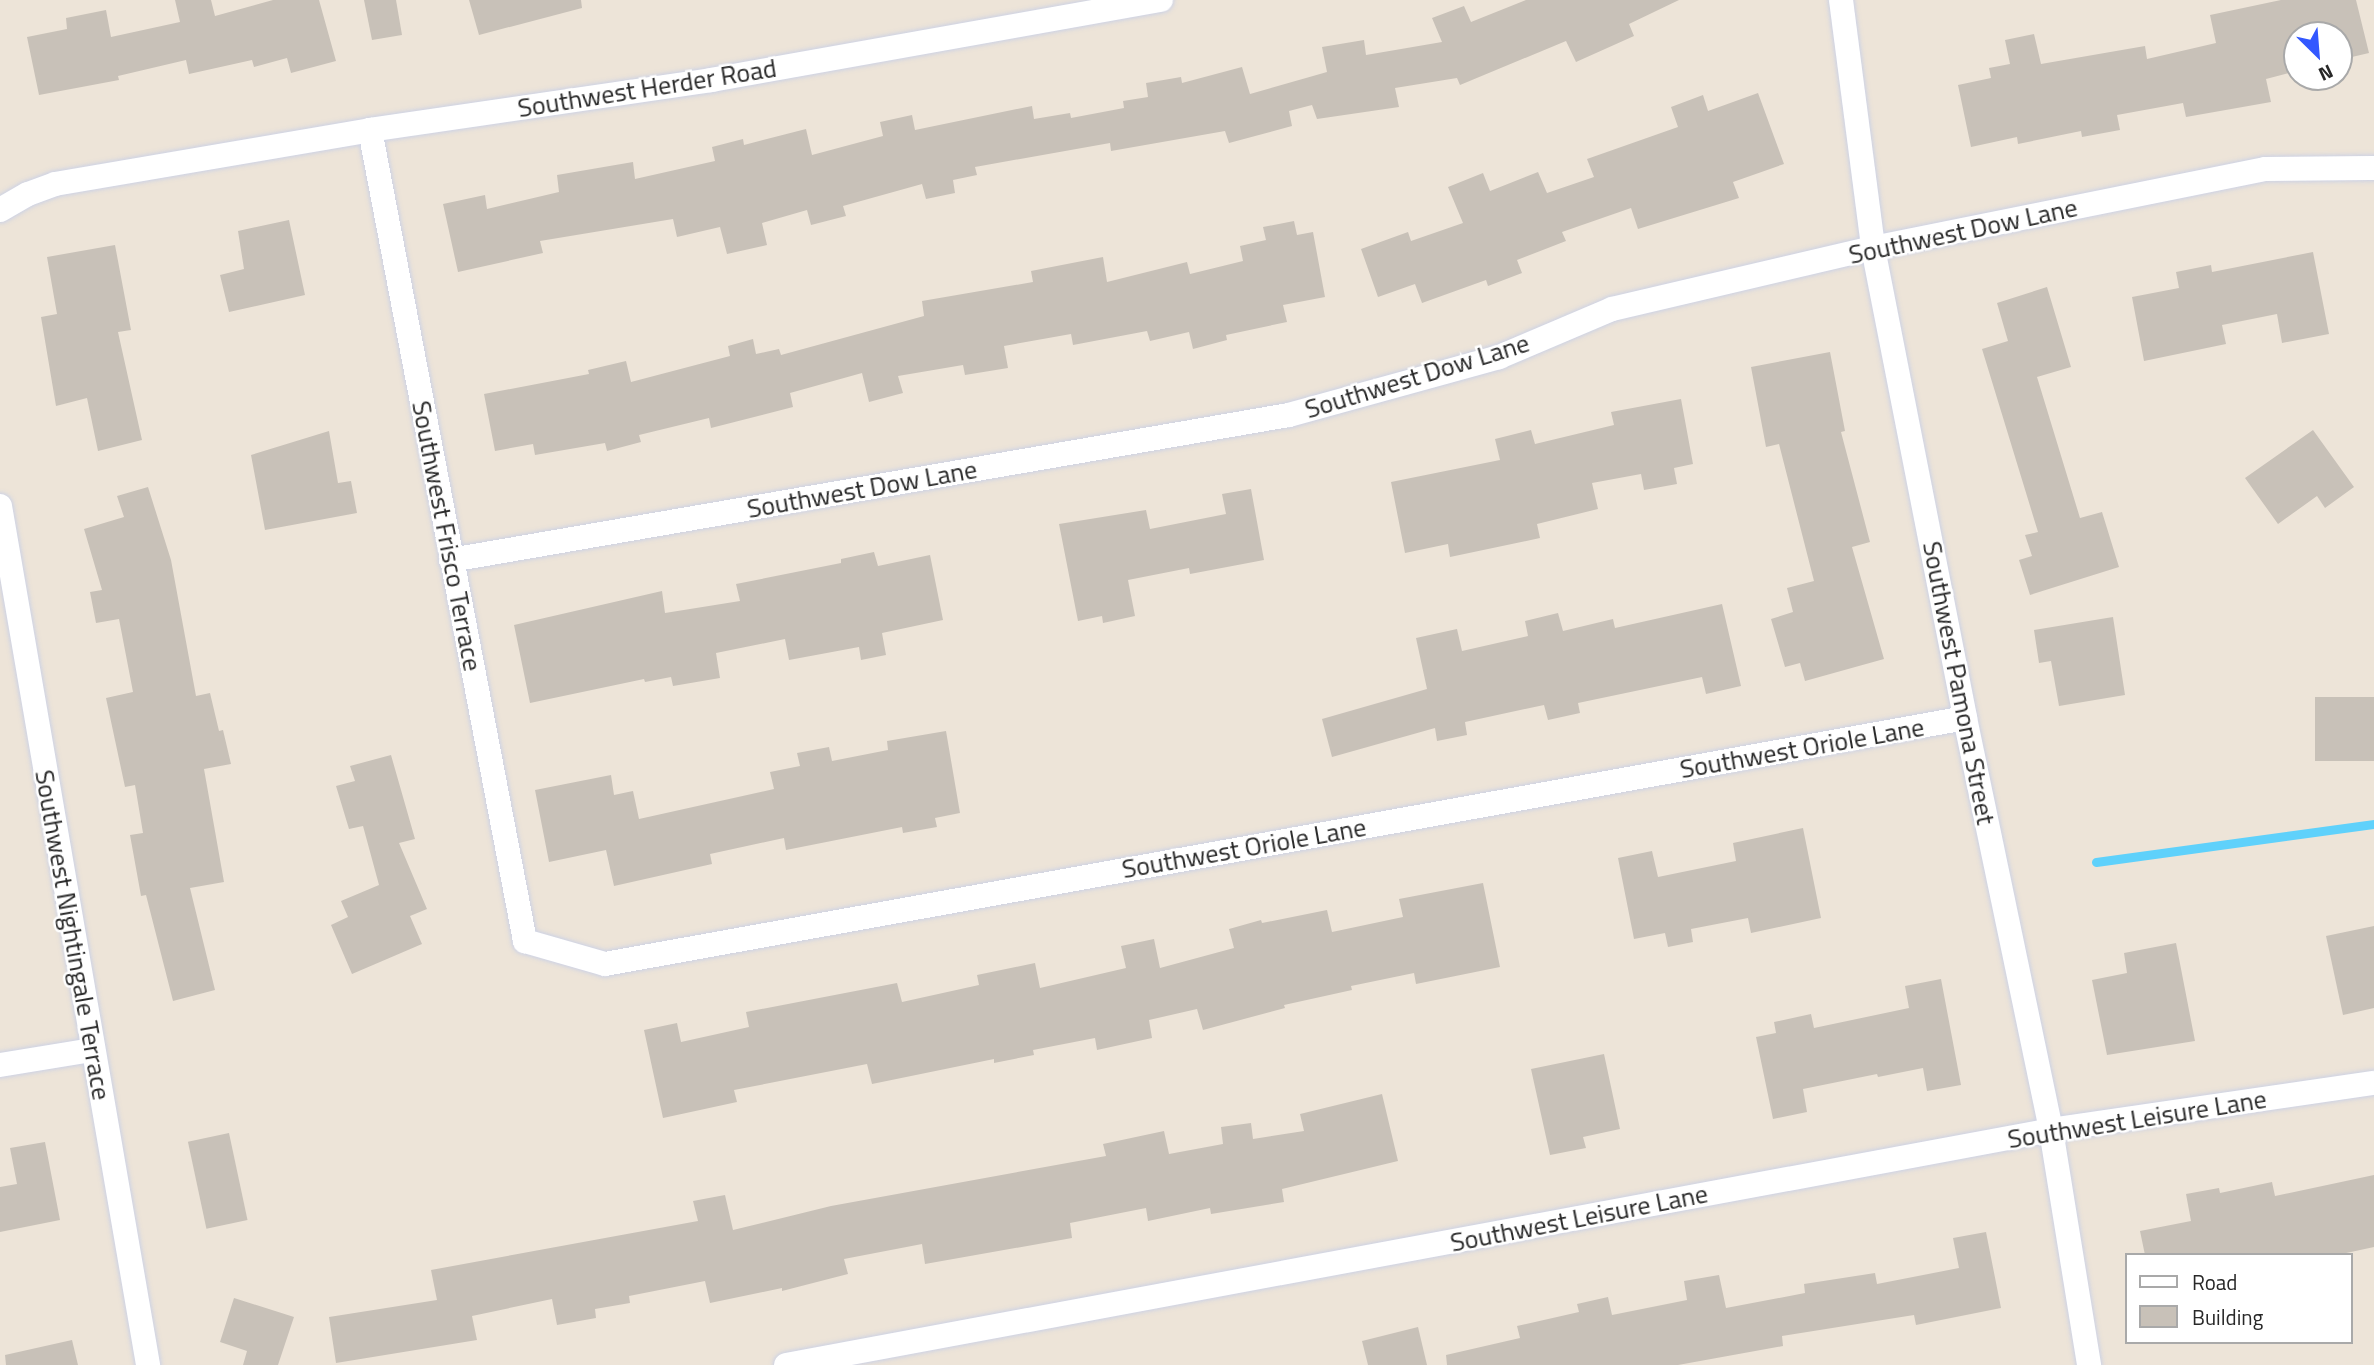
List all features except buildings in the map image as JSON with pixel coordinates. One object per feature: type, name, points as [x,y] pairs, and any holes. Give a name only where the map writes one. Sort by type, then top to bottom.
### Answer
[{"type":"street","name":"Southwest Herder Road","points":[[0,210],[28,194],[55,184],[370,130],[711,80],[1161,0]]},
{"type":"street","name":"Southwest Pamona Street","points":[[1841,0],[1874,248],[1965,718],[2051,1130],[2089,1365]]},
{"type":"street","name":"Southwest Frisco Terrace","points":[[370,130],[525,941]]},
{"type":"street","name":"Southwest Dow Lane","points":[[451,560],[1289,415],[1499,357],[1612,309],[1874,248],[2265,169],[2374,168]]},
{"type":"street","name":"Southwest Nightingale Terrace","points":[[0,506],[148,1365]]},
{"type":"street","name":"Southwest Oriole Lane","points":[[525,941],[605,964],[1965,718]]},
{"type":"street","points":[[0,1065],[92,1050]]},
{"type":"street","name":"Southwest Leisure Lane","points":[[786,1365],[2051,1130],[2374,1083]]},
{"type":"waterway","points":[[2096,862],[2374,824]]}]
